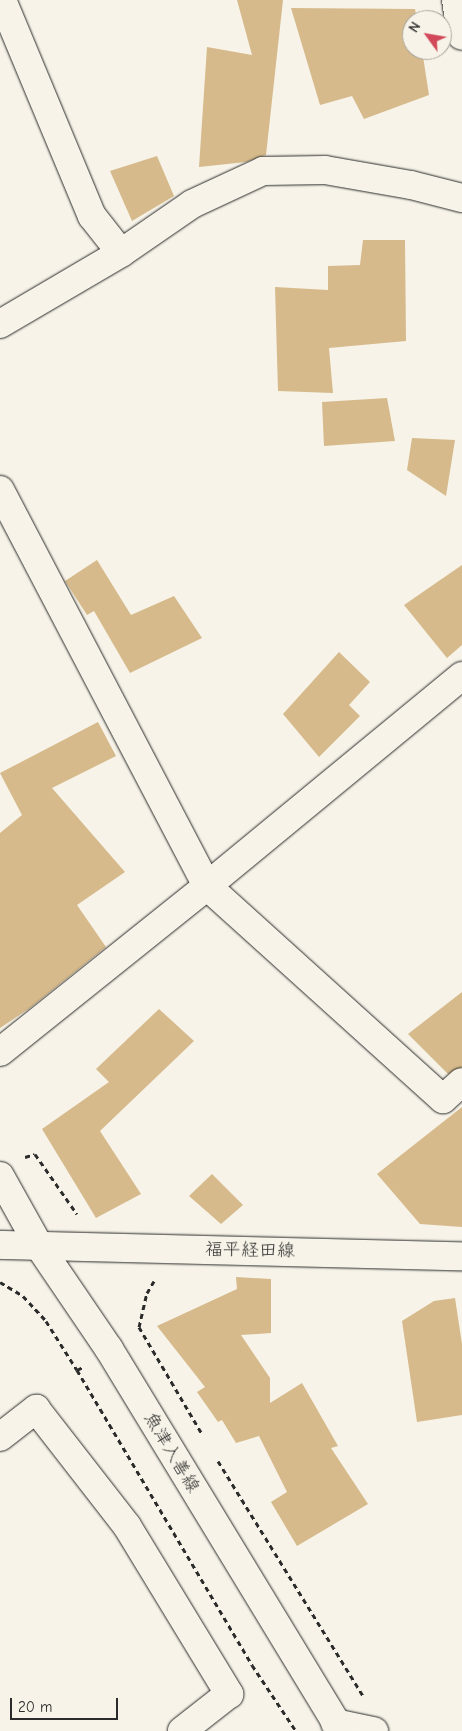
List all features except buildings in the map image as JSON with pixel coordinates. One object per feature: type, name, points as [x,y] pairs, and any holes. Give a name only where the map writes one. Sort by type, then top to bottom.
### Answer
[{"type":"street","points":[[2,0],[92,216],[121,253]]},
{"type":"street","points":[[456,0],[462,36]]},
{"type":"street","points":[[0,324],[121,253],[192,204],[263,171],[325,170],[411,185],[462,198]]},
{"type":"street","points":[[0,490],[207,886],[443,1099],[462,1082]]},
{"type":"street","points":[[0,1052],[207,886],[462,676]]},
{"type":"street","name":"魚津入善線","points":[[0,1176],[39,1246],[109,1349],[338,1727]]},
{"type":"street","name":"福平経田線","points":[[0,1245],[462,1256]]},
{"type":"street","points":[[0,1437],[36,1409],[128,1526],[230,1694],[182,1731]]},
{"type":"street","points":[[338,1727],[374,1731]]},
{"type":"path","points":[[139,1327],[206,1441]]},
{"type":"path","points":[[77,1370],[252,1665],[296,1731]]},
{"type":"path","points":[[215,1457],[366,1700]]}]
